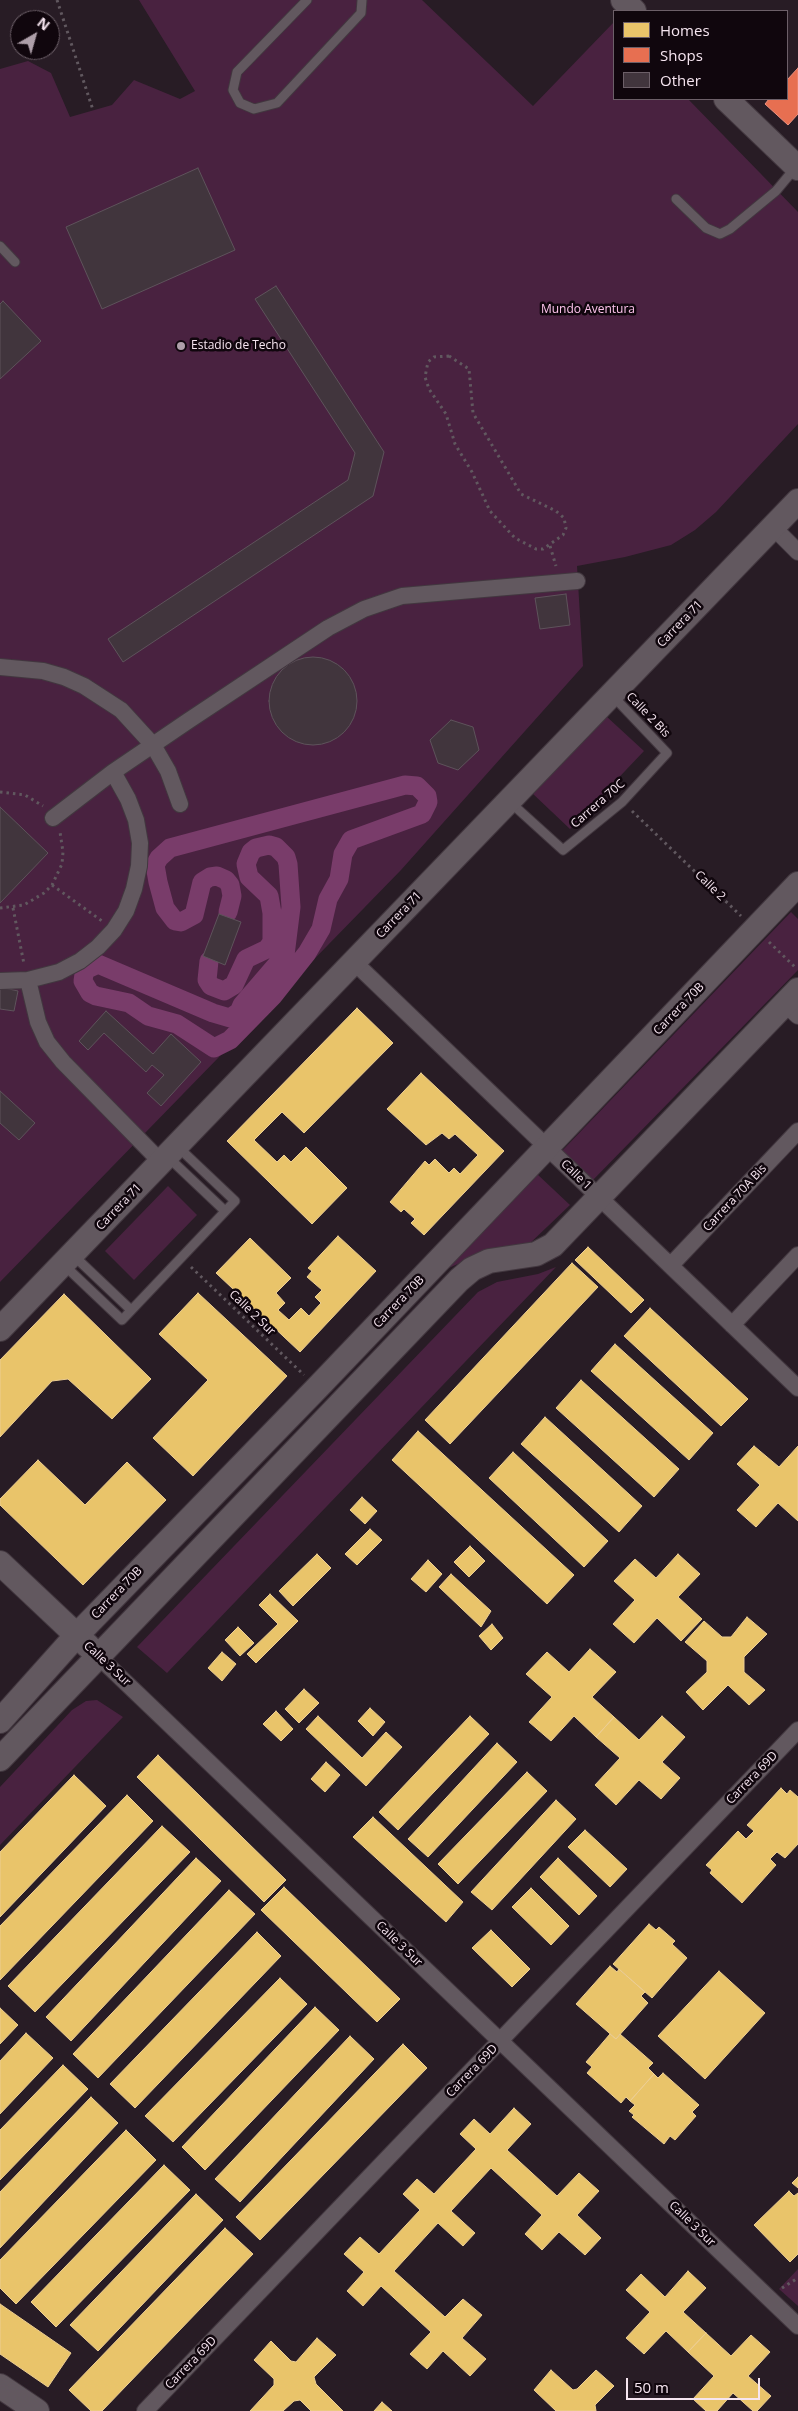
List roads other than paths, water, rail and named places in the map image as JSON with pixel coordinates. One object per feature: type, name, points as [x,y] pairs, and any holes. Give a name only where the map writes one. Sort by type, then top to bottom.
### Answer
[{"type":"street","points":[[623,0],[633,10]]},
{"type":"street","points":[[727,100],[797,167]]},
{"type":"street","name":"Carrera 71","points":[[0,1329],[798,501]]},
{"type":"street","points":[[773,527],[798,552]]},
{"type":"street","points":[[53,818],[113,772],[153,745],[328,628],[364,609],[402,596],[578,582]]},
{"type":"street","points":[[0,658],[0,667],[43,671],[84,686],[121,710],[153,745],[168,771],[180,804]]},
{"type":"street","points":[[0,981],[28,980],[59,972],[80,961],[98,948],[114,930],[126,911],[134,889],[139,866],[140,843],[136,820],[128,799],[113,772]]},
{"type":"street","name":"Carrera 70B","points":[[0,1720],[76,1636],[548,1147],[798,884]]},
{"type":"street","name":"Calle 1","points":[[354,962],[797,1385]]},
{"type":"street","points":[[28,980],[38,1022],[47,1042],[63,1062],[169,1155]]},
{"type":"street","points":[[0,1759],[459,1280],[472,1269],[489,1262],[536,1254],[553,1245],[794,1003]]},
{"type":"street","name":"Carrera 70A Bis","points":[[671,1265],[798,1130]]},
{"type":"street","points":[[732,1324],[798,1255]]},
{"type":"street","name":"Calle 3 Sur","points":[[0,1563],[798,2326]]},
{"type":"street","name":"Carrera 69D","points":[[145,2411],[798,1730]]},
{"type":"street","points":[[0,2386],[37,2411]]},
{"type":"lane","points":[[307,0],[237,72],[233,90],[240,103],[254,109],[277,103],[361,13],[362,0]]},
{"type":"lane","points":[[676,199],[706,228],[720,234],[730,229],[776,191],[797,167]]},
{"type":"lane","points":[[0,246],[15,262]]},
{"type":"lane","name":"Calle 2 Bis","points":[[612,695],[667,753]]},
{"type":"lane","name":"Carrera 70C","points":[[509,802],[563,850],[622,802],[667,753]]},
{"type":"lane","points":[[68,1260],[122,1320],[234,1201],[169,1155]]},
{"type":"lane","points":[[169,1155],[225,1211]]},
{"type":"lane","points":[[68,1260],[131,1310]]},
{"type":"waterway","points":[[209,961],[207,980],[211,986],[224,991],[234,985],[246,959],[267,949],[272,942],[272,913],[269,896],[249,877],[246,864],[251,852],[256,848],[269,845],[276,847],[286,857],[288,864],[291,907],[285,955],[242,1005],[239,1012],[230,1018],[213,1013],[98,964],[87,969],[83,981],[90,993],[129,1003],[148,1016],[177,1024],[214,1048],[230,1040],[273,996],[307,953],[321,929],[328,899],[339,879],[343,854],[351,840],[422,814],[428,802],[427,796],[417,786],[405,785],[170,848],[159,858],[155,865],[158,882],[165,908],[175,921],[181,922],[194,915],[202,882],[210,877],[217,876],[226,880],[230,885],[232,896],[228,912]]},
{"type":"place","name":"Estadio de Techo","points":[[181,346]]},
{"type":"park label","name":"Mundo Aventura","points":[[588,310]]}]
